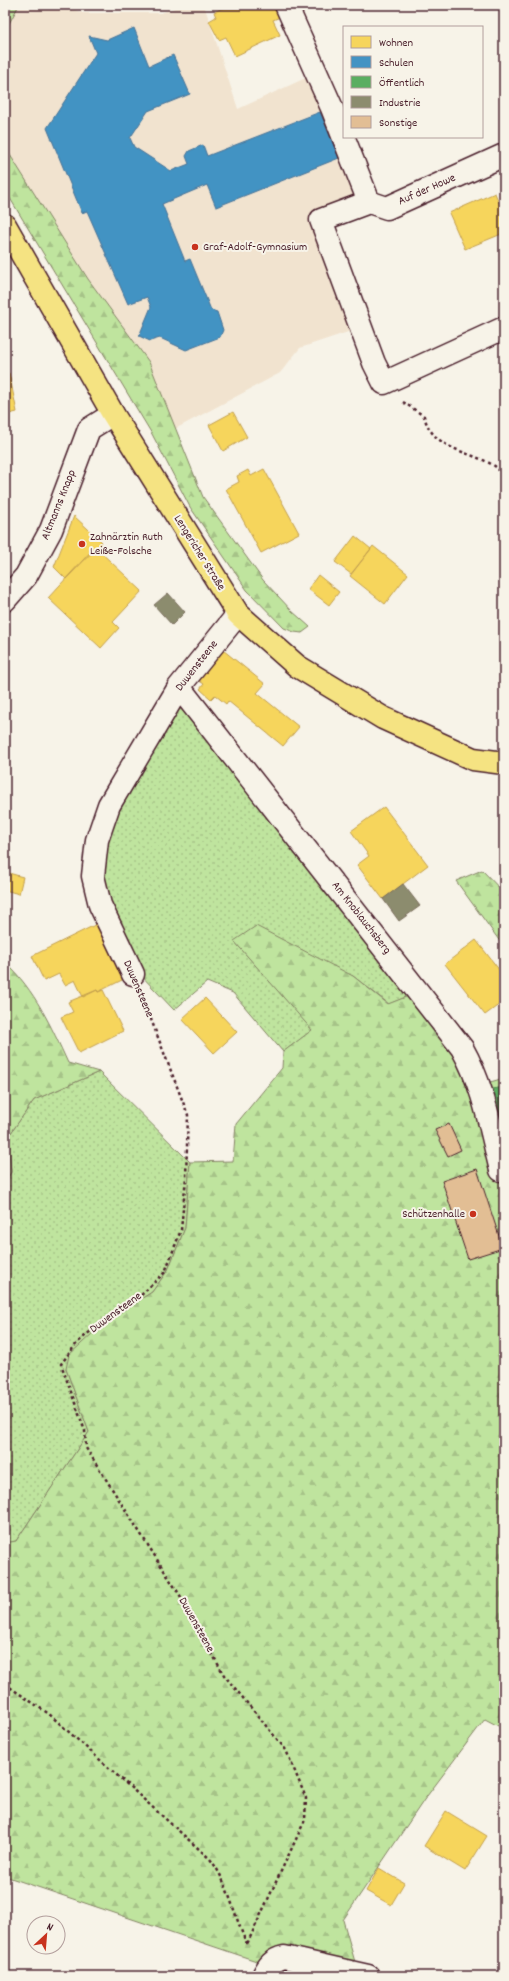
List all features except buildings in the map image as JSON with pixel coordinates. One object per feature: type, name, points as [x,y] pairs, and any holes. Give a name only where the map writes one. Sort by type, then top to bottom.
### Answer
[{"type":"main road","name":"Lengericher Straße","points":[[5,225],[113,414],[238,614],[297,666],[383,718],[473,759],[504,763]]},
{"type":"street","points":[[286,5],[343,136]]},
{"type":"street","points":[[344,138],[369,202],[322,220],[374,363],[384,382],[504,328]]},
{"type":"street","name":"Auf der Howe","points":[[369,202],[388,208],[504,155]]},
{"type":"street","name":"Altmanns Knapp","points":[[5,600],[26,576],[51,530],[67,468],[89,429],[113,414]]},
{"type":"street","name":"Duwensteene","points":[[133,974],[100,905],[94,876],[97,840],[109,805],[179,687],[238,614]]},
{"type":"street","name":"Am Knoblauchsberg","points":[[179,687],[462,1048],[474,1070],[483,1093],[501,1170]]},
{"type":"street","points":[[263,1976],[268,1966],[277,1958],[284,1957],[299,1959],[368,1976]]},
{"type":"path","points":[[384,382],[393,395],[424,416],[427,428],[443,443],[494,465],[504,475]]},
{"type":"path","name":"Duwensteene","points":[[5,1684],[49,1714],[210,1860],[219,1871],[239,1927],[247,1944],[305,1820],[306,1798],[286,1750],[224,1675],[181,1597],[86,1448],[85,1431],[61,1364],[77,1343],[100,1323],[135,1301],[165,1272],[181,1230],[186,1177],[188,1115],[133,974]]},
{"type":"shaded area","name":"Graf-Adolf-Gymnasium","points":[[19,5],[61,5],[83,13],[161,13],[183,5],[204,5],[238,109],[310,76],[357,190],[353,201],[309,215],[357,336],[348,332],[300,348],[280,373],[175,429],[149,362],[88,279],[5,147],[5,31]]},
{"type":"green space","points":[[5,5],[19,5],[5,31]]},
{"type":"green space","points":[[5,147],[88,279],[149,362],[203,497],[263,580],[292,611],[310,627],[302,633],[284,628],[247,590],[190,507],[152,434],[5,190]]},
{"type":"green space","points":[[180,695],[411,995],[389,1004],[353,976],[235,942],[313,1030],[283,1052],[233,993],[207,982],[174,1010],[136,970],[98,877],[119,793]]},
{"type":"green space","points":[[482,870],[504,893],[504,947],[456,881]]},
{"type":"green space","points":[[256,926],[353,976],[388,1004],[411,995],[480,1085],[504,1078],[504,1729],[485,1719],[424,1800],[343,1920],[359,1976],[310,1976],[286,1971],[5,1876],[5,1543],[16,1541],[89,1432],[66,1369],[69,1355],[106,1321],[152,1292],[168,1270],[185,1228],[190,1162],[233,1161],[236,1124],[282,1068],[283,1052],[312,1030],[234,941]]},
{"type":"green space","points":[[5,962],[16,973],[34,997],[49,1022],[68,1063],[99,1072],[34,1100],[8,1137],[11,1172],[5,1183]]},
{"type":"green space","points":[[99,1072],[190,1162],[185,1228],[168,1270],[152,1292],[106,1321],[66,1369],[89,1432],[16,1541],[5,1543],[5,1183],[11,1172],[8,1137],[34,1100]]},
{"type":"place","name":"Graf-Adolf-Gymnasium","points":[[195,247]]},
{"type":"place","name":"Zahnärztin Ruth Leiße-Folsche","points":[[82,544]]},
{"type":"place","name":"Schützenhalle","points":[[473,1214]]}]
